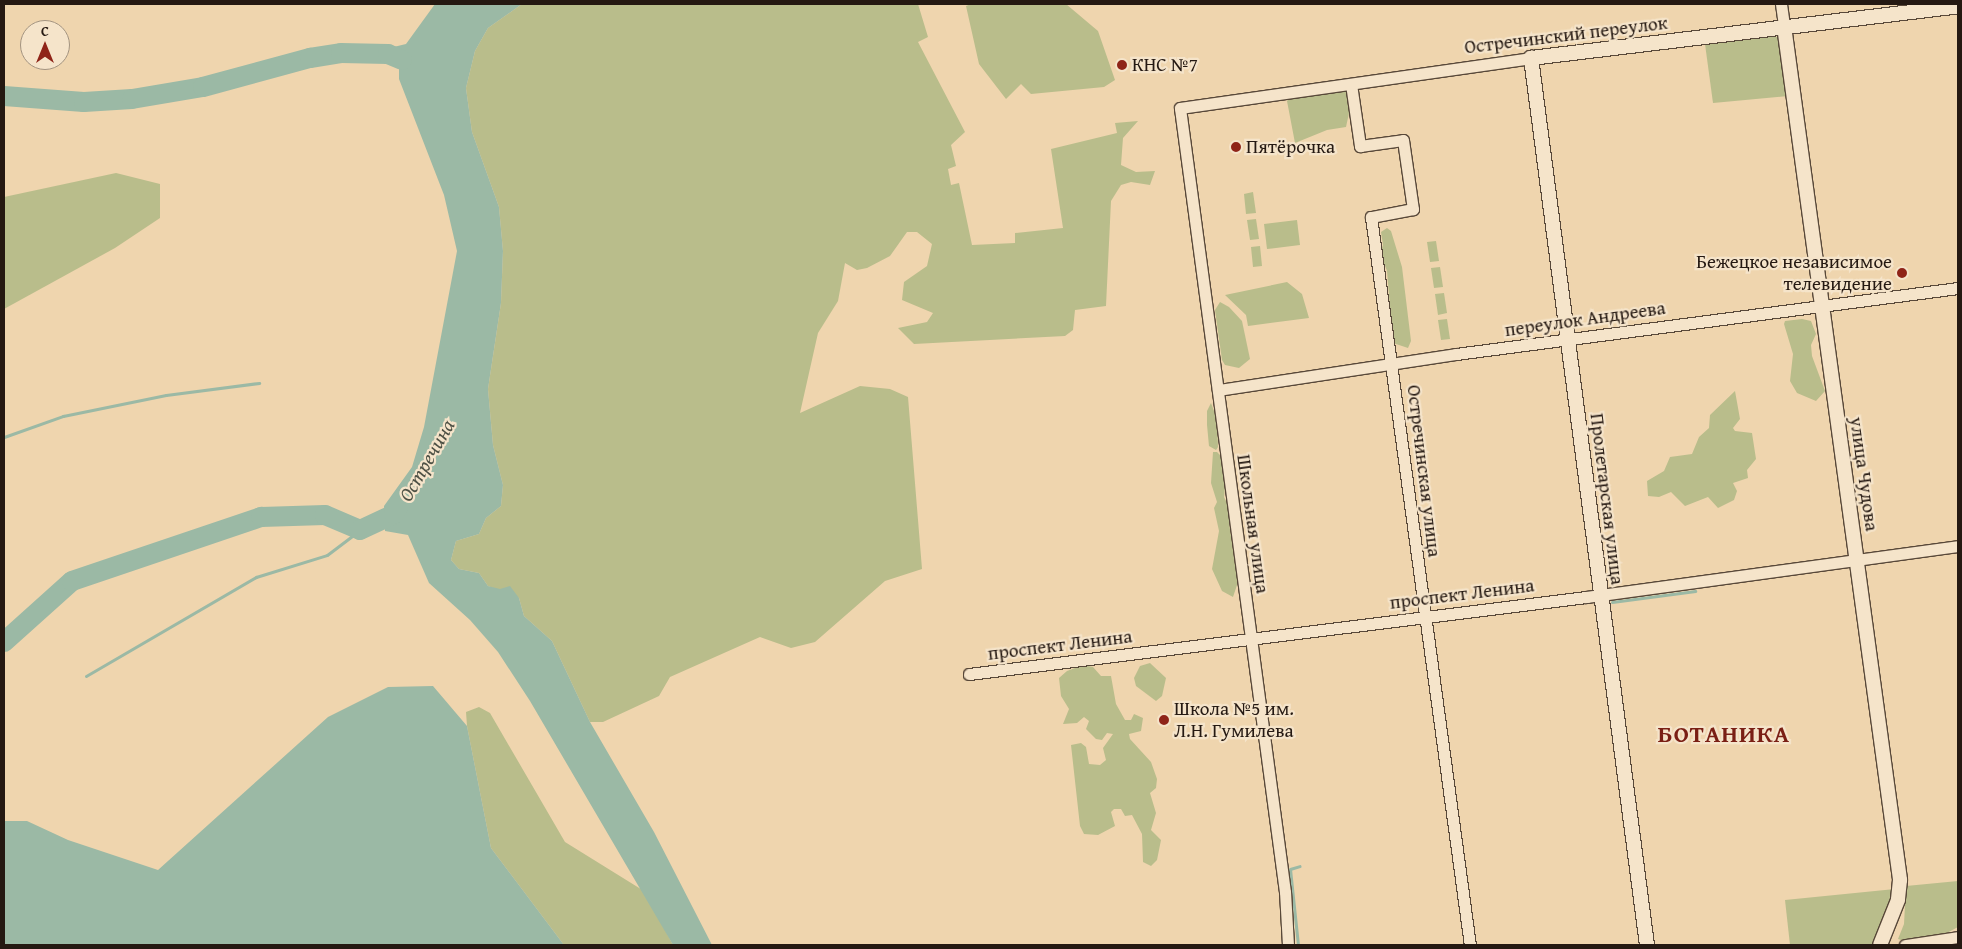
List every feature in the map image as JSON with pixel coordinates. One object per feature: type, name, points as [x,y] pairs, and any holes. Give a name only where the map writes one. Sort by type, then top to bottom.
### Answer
[{"type":"street","name":"улица Чудова","points":[[1781,4],[1900,880],[1898,900],[1880,945]]},
{"type":"street","name":"Остречинский переулок","points":[[1180,108],[1531,58],[1958,6]]},
{"type":"street","name":"Пролетарская улица","points":[[1531,58],[1647,945]]},
{"type":"street","name":"Остречинская улица","points":[[1351,84],[1360,146],[1402,140],[1413,209],[1371,217],[1470,945]]},
{"type":"street","name":"Школьная улица","points":[[1180,108],[1285,892],[1288,945]]},
{"type":"street","name":"переулок Андреева","points":[[1218,390],[1391,363],[1958,288]]},
{"type":"street","name":"проспект Ленина","points":[[969,674],[1600,595],[1958,546]]},
{"type":"street","points":[[1905,945],[1958,938]]},
{"type":"green space","points":[[522,4],[918,4],[928,37],[918,42],[965,132],[951,145],[956,166],[948,169],[951,185],[959,183],[972,245],[1015,243],[1015,233],[1063,228],[1051,149],[1117,133],[1115,123],[1138,121],[1123,138],[1121,165],[1136,172],[1155,171],[1150,185],[1131,182],[1121,185],[1111,201],[1106,306],[1075,310],[1073,330],[1065,336],[914,344],[898,328],[927,322],[933,313],[902,300],[904,282],[927,266],[932,244],[917,232],[907,232],[890,256],[867,268],[857,270],[845,263],[838,301],[818,333],[800,413],[860,386],[890,389],[908,397],[922,569],[885,581],[815,642],[791,648],[760,637],[670,677],[659,696],[603,722],[590,722],[552,641],[524,616],[519,598],[488,586],[479,573],[459,569],[451,560],[456,541],[479,534],[486,518],[501,506],[503,485],[493,445],[488,389],[501,303],[503,251],[499,207],[472,132],[466,88],[475,51],[488,28]]},
{"type":"green space","points":[[971,4],[1066,4],[1098,31],[1115,80],[1104,87],[1031,94],[1021,84],[1006,99],[979,64],[966,6]]},
{"type":"green space","points":[[1767,36],[1777,37],[1782,44],[1788,96],[1713,103],[1705,44]]},
{"type":"green space","points":[[1330,89],[1348,90],[1351,104],[1346,127],[1327,130],[1295,143],[1287,101],[1293,94]]},
{"type":"green space","points":[[116,173],[160,184],[160,218],[115,248],[4,309],[4,197]]},
{"type":"green space","points":[[1253,192],[1256,213],[1246,214],[1244,194]]},
{"type":"green space","points":[[1256,219],[1259,239],[1250,240],[1247,220]]},
{"type":"green space","points":[[1297,220],[1300,245],[1267,249],[1264,224]]},
{"type":"green space","points":[[1387,228],[1391,231],[1402,267],[1411,341],[1408,348],[1393,343],[1387,271],[1380,253],[1383,245],[1381,232]]},
{"type":"green space","points":[[1436,241],[1439,261],[1430,262],[1427,242]]},
{"type":"green space","points":[[1260,246],[1262,266],[1253,267],[1251,247]]},
{"type":"green space","points":[[1440,267],[1443,287],[1434,288],[1431,268]]},
{"type":"green space","points":[[1287,282],[1302,294],[1309,318],[1248,326],[1246,315],[1225,295]]},
{"type":"green space","points":[[1444,293],[1447,313],[1438,315],[1435,294]]},
{"type":"green space","points":[[1220,302],[1229,307],[1242,321],[1250,359],[1239,368],[1225,365],[1222,360],[1215,310]]},
{"type":"green space","points":[[1447,319],[1450,339],[1441,340],[1438,320]]},
{"type":"green space","points":[[1802,319],[1811,321],[1816,334],[1811,345],[1812,356],[1825,391],[1816,401],[1797,393],[1790,381],[1793,354],[1784,324],[1785,321]]},
{"type":"green space","points":[[1735,391],[1740,419],[1733,428],[1735,431],[1752,433],[1756,459],[1747,470],[1748,478],[1733,483],[1737,491],[1734,500],[1718,508],[1708,497],[1685,506],[1671,492],[1659,497],[1648,496],[1647,481],[1664,471],[1670,457],[1692,454],[1699,437],[1709,428],[1710,415]]},
{"type":"green space","points":[[1211,403],[1217,419],[1218,447],[1216,450],[1209,446],[1207,411]]},
{"type":"green space","points":[[1213,452],[1217,452],[1222,457],[1226,480],[1224,497],[1231,511],[1229,522],[1236,571],[1240,576],[1233,597],[1222,591],[1212,569],[1219,531],[1214,508],[1217,502],[1211,483]]},
{"type":"green space","points":[[1150,663],[1166,678],[1162,696],[1156,701],[1136,686],[1134,678],[1140,666]]},
{"type":"green space","points":[[1083,665],[1093,667],[1101,676],[1111,676],[1116,704],[1125,720],[1131,720],[1134,714],[1143,718],[1141,731],[1129,734],[1130,739],[1151,762],[1157,779],[1156,788],[1150,793],[1156,813],[1151,830],[1161,840],[1157,860],[1151,866],[1143,862],[1142,834],[1132,815],[1125,816],[1121,809],[1114,809],[1111,812],[1115,826],[1098,835],[1084,834],[1080,826],[1071,745],[1081,743],[1086,747],[1089,764],[1100,765],[1106,760],[1103,748],[1113,734],[1107,733],[1102,740],[1096,739],[1086,729],[1089,721],[1084,717],[1077,723],[1063,724],[1069,709],[1061,696],[1059,678],[1067,671]]},
{"type":"green space","points":[[479,707],[490,713],[565,842],[644,891],[673,945],[564,945],[491,848],[467,726],[466,712]]},
{"type":"green space","points":[[1958,881],[1958,927],[1945,934],[1904,941],[1898,939],[1904,924],[1906,886]]},
{"type":"green space","points":[[1895,889],[1874,945],[1790,945],[1785,900]]},
{"type":"water","points":[[435,4],[522,4],[488,28],[475,51],[466,88],[472,132],[499,207],[503,251],[501,303],[488,389],[493,445],[503,485],[501,506],[486,518],[479,534],[456,541],[451,560],[459,569],[479,573],[488,586],[500,589],[510,586],[519,598],[524,616],[552,641],[590,722],[654,832],[712,945],[673,945],[530,701],[498,652],[470,620],[429,583],[408,535],[385,531],[384,506],[412,467],[424,427],[457,251],[444,195],[399,79],[399,65],[379,58],[377,51],[406,44]]},
{"type":"water","points":[[433,686],[467,726],[491,848],[564,945],[4,945],[4,821],[27,821],[68,840],[158,870],[328,717],[388,687]]},
{"type":"waterway","points":[[4,96],[84,102],[132,99],[203,87],[310,58],[341,53],[388,54],[402,60]]},
{"type":"waterway","points":[[4,437],[63,416],[166,395],[259,383]]},
{"type":"waterway","name":"Остречина","points":[[4,642],[72,581],[261,517],[325,515],[360,530],[394,514],[402,500]]},
{"type":"waterway","points":[[86,676],[256,577],[327,555],[360,530]]},
{"type":"waterway","points":[[1612,602],[1695,591]]},
{"type":"waterway","points":[[1298,945],[1290,869],[1300,866]]},
{"type":"place","name":"КНС №7","points":[[1122,65]]},
{"type":"place","name":"Пятёрочка","points":[[1236,147]]},
{"type":"place","name":"Бежецкое независимое телевидение","points":[[1902,273]]},
{"type":"place","name":"Школа №5 им. Л.Н. Гумилева","points":[[1164,720]]},
{"type":"district","name":"БОТАНИКА","points":[[1724,734]]}]
